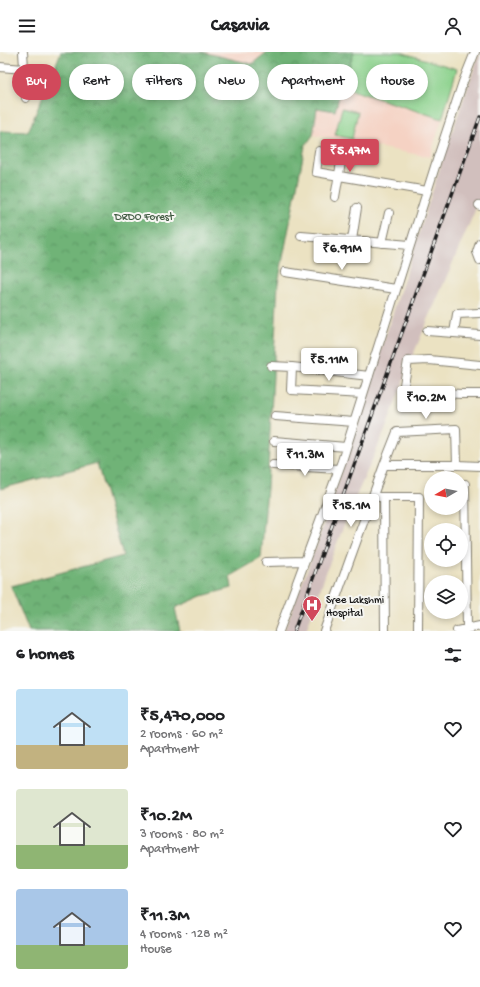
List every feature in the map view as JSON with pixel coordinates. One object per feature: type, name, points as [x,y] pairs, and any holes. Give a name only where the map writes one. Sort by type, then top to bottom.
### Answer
[{"type":"street","points":[[23,52],[24,64]]},
{"type":"street","points":[[279,631],[346,447],[427,191],[463,82],[475,52]]},
{"type":"street","points":[[0,67],[12,68]]},
{"type":"street","points":[[335,197],[344,145]]},
{"type":"street","points":[[319,151],[316,172],[427,191]]},
{"type":"street","points":[[352,240],[357,208]]},
{"type":"street","points":[[382,243],[389,213]]},
{"type":"street","points":[[301,236],[410,245]]},
{"type":"street","points":[[480,243],[477,252],[480,260]]},
{"type":"street","points":[[286,272],[396,289]]},
{"type":"street","points":[[454,333],[457,314],[480,313]]},
{"type":"street","points":[[427,331],[480,335]]},
{"type":"street","points":[[480,365],[429,360],[408,361],[403,391],[480,394]]},
{"type":"street","points":[[272,366],[369,376]]},
{"type":"street","points":[[292,367],[291,390],[363,394]]},
{"type":"street","points":[[275,416],[354,422]]},
{"type":"street","points":[[324,631],[397,432],[456,429],[457,465]]},
{"type":"street","points":[[274,441],[346,447]]},
{"type":"street","points":[[273,465],[338,470]]},
{"type":"street","points":[[384,465],[480,466]]},
{"type":"street","points":[[372,497],[419,497],[418,631]]},
{"type":"street","points":[[384,498],[385,631]]},
{"type":"street","points":[[465,515],[467,629]]},
{"type":"street","points":[[266,562],[304,561]]},
{"type":"street","points":[[457,631],[480,626]]},
{"type":"shaded area","points":[[202,52],[267,52],[253,64]]},
{"type":"shaded area","points":[[480,52],[480,199],[413,355],[386,428],[347,517],[306,631],[284,631],[318,541],[447,146]]},
{"type":"shaded area","points":[[358,92],[366,95],[366,100],[383,100],[442,119],[430,157],[313,135],[317,108],[335,111],[338,100],[358,100]]},
{"type":"green space","name":"DRDO Forest","points":[[61,52],[202,52],[252,64],[267,52],[354,52],[350,64],[267,64],[267,100],[338,100],[335,111],[317,108],[313,135],[305,146],[278,283],[267,488],[261,558],[230,576],[232,588],[202,596],[175,608],[180,631],[29,631],[11,586],[123,556],[97,463],[0,489],[0,131],[28,132],[41,100],[61,100],[61,64],[56,64]]},
{"type":"green space","points":[[354,52],[400,52],[457,69],[442,119],[383,100],[428,100],[428,64],[366,64],[366,95],[358,92],[358,64],[350,64]]},
{"type":"green space","points":[[342,108],[358,112],[352,139],[335,135]]},
{"type":"railway","points":[[294,631],[480,117]]},
{"type":"place","name":"Sree Lakshmi Hospital","points":[[312,622]]}]
